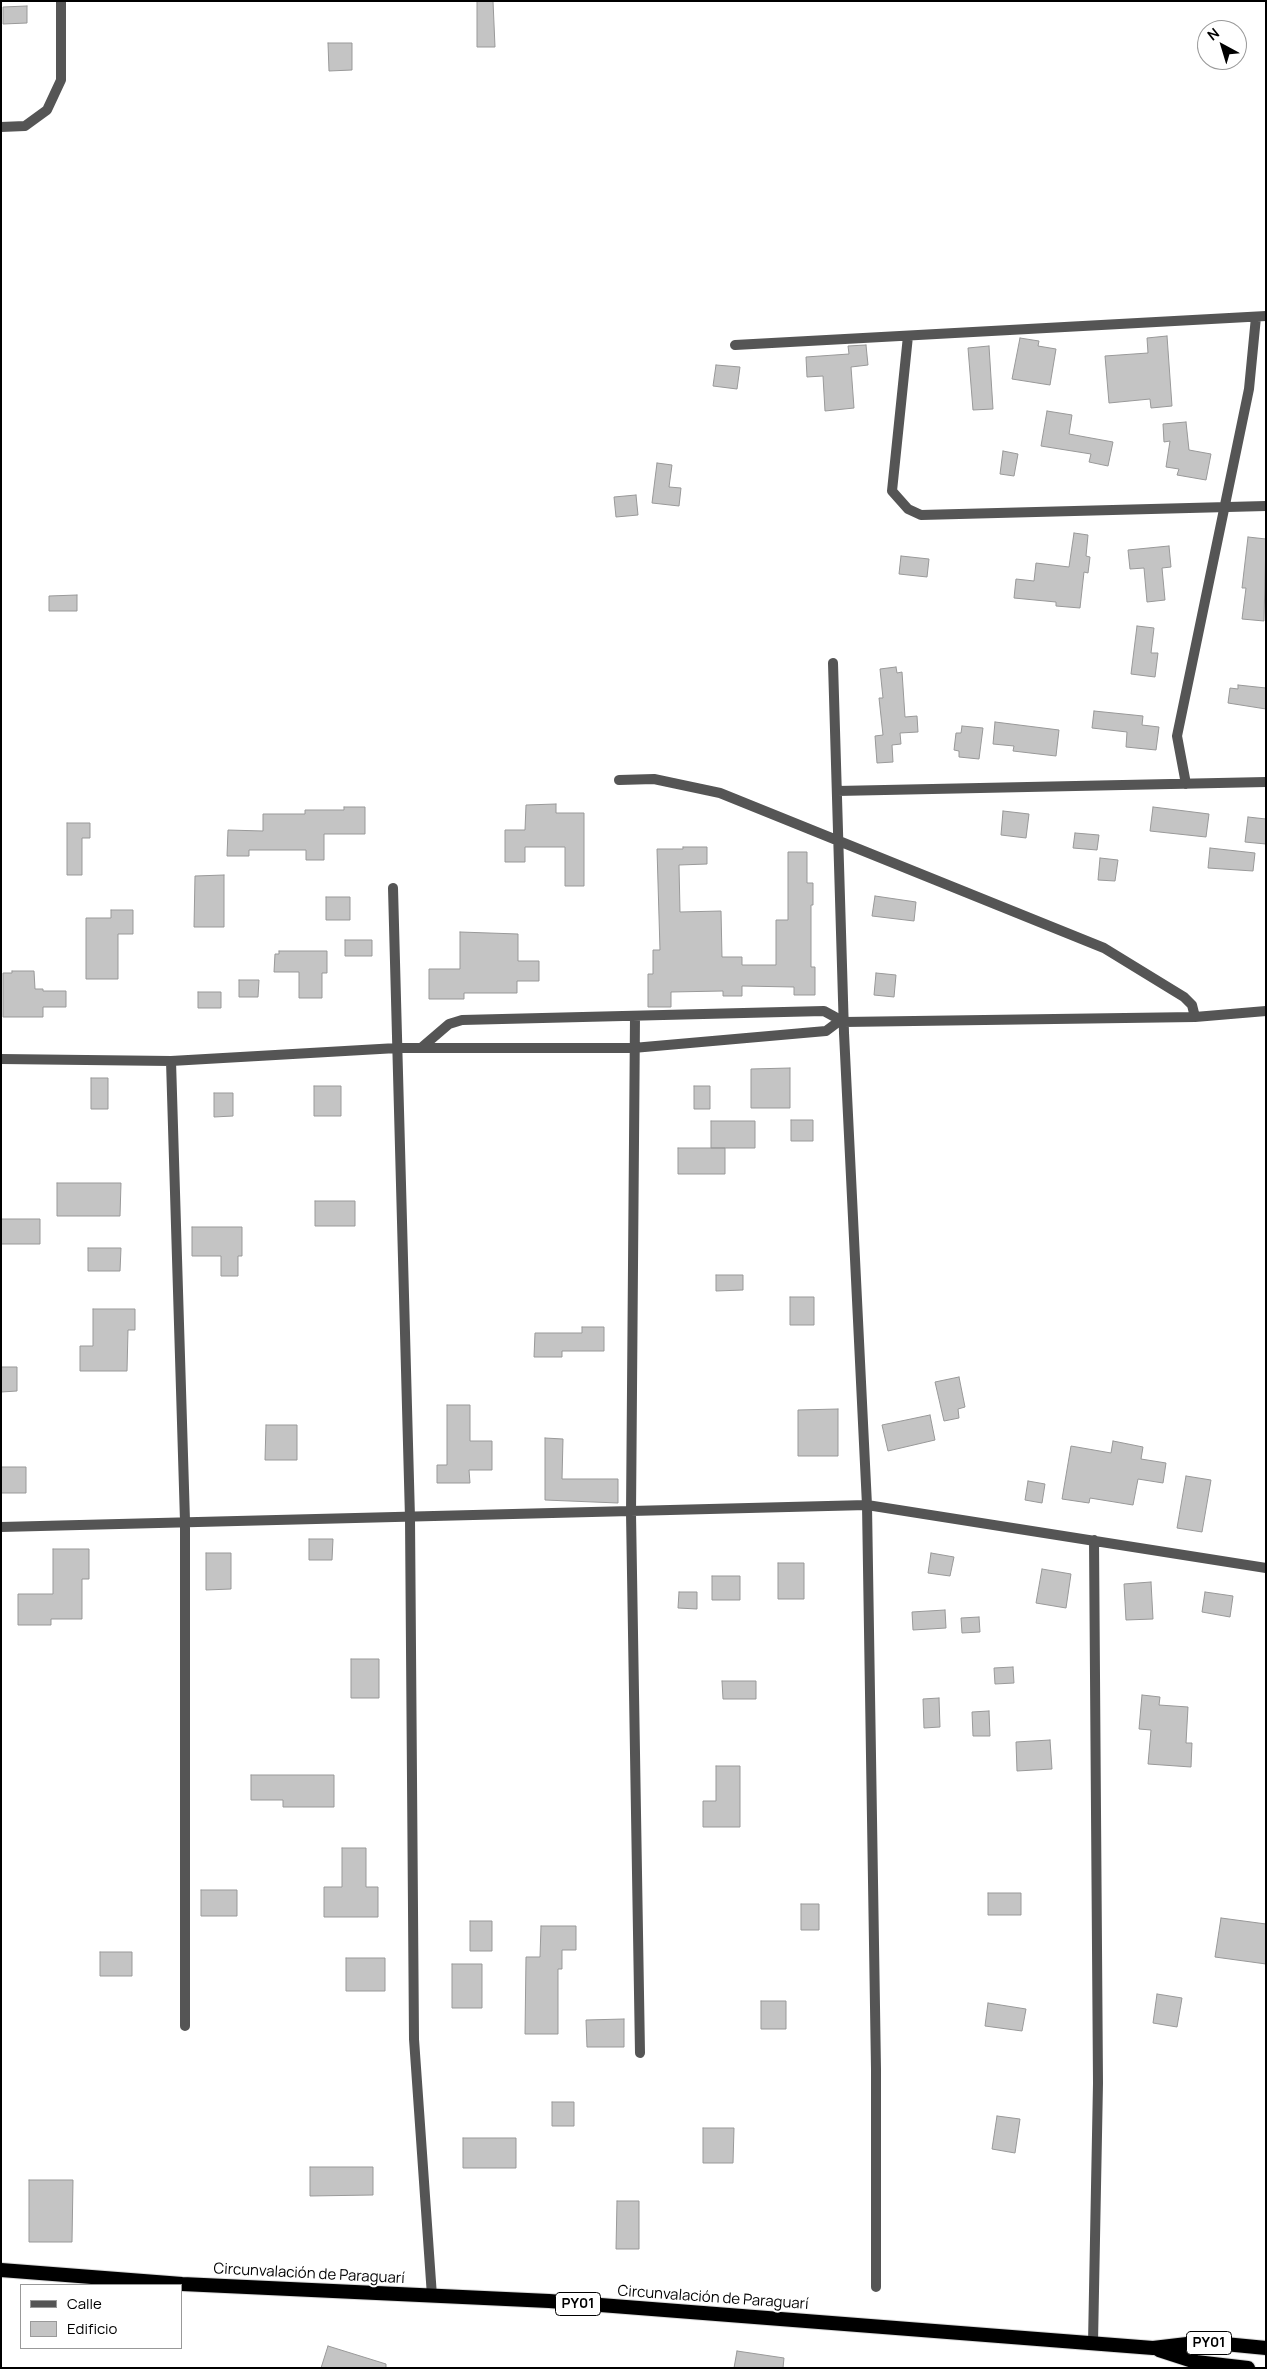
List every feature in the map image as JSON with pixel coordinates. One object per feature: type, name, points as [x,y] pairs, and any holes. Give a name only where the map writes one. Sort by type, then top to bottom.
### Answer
[{"type":"highway","name":"Circunvalación de Paraguarí","points":[[1,2270],[182,2284],[549,2301],[1153,2348],[1204,2342],[1266,2348]]},
{"type":"highway","name":"Circunvalación de Paraguarí","points":[[1153,2348],[1196,2362],[1248,2368]]},
{"type":"street","points":[[1,127],[25,126],[47,110],[61,80],[61,1]]},
{"type":"street","points":[[735,345],[1261,316],[1249,389],[1177,736],[1186,784]]},
{"type":"street","points":[[908,336],[892,491],[908,509],[921,515],[1266,506]]},
{"type":"street","points":[[833,663],[841,1022],[867,1505],[876,2069],[876,2287]]},
{"type":"street","points":[[619,780],[654,779],[720,793],[1104,948],[1184,997],[1192,1005],[1194,1017]]},
{"type":"street","points":[[837,790],[1266,782]]},
{"type":"street","points":[[393,888],[410,1518],[414,2039],[432,2296]]},
{"type":"street","points":[[421,1048],[449,1024],[462,1020],[824,1011],[841,1022]]},
{"type":"street","points":[[1,1059],[171,1061],[397,1048],[633,1048],[826,1032],[841,1022],[1194,1017],[1266,1011]]},
{"type":"street","points":[[635,1017],[633,1048],[631,1512],[640,2053]]},
{"type":"street","points":[[171,1061],[185,1521],[185,2026]]},
{"type":"street","points":[[1,1527],[867,1505],[1266,1568]]},
{"type":"street","points":[[1093,2343],[1098,2083],[1094,1540]]},
{"type":"building","points":[[477,1],[493,1],[495,47],[477,47]]},
{"type":"building","points":[[27,6],[27,23],[3,24],[3,7]]},
{"type":"building","points":[[328,43],[352,43],[352,70],[329,71]]},
{"type":"building","points":[[1167,336],[1172,406],[1151,408],[1150,399],[1109,403],[1105,356],[1148,353],[1147,338]]},
{"type":"building","points":[[1020,338],[1039,341],[1038,346],[1056,349],[1050,385],[1012,379]]},
{"type":"building","points":[[866,345],[868,365],[851,367],[854,408],[825,411],[823,376],[807,377],[806,357],[849,354],[848,346]]},
{"type":"building","points":[[989,346],[993,409],[973,410],[968,348]]},
{"type":"building","points":[[716,365],[740,367],[737,389],[713,386]]},
{"type":"building","points":[[1047,411],[1072,415],[1069,434],[1113,442],[1108,466],[1089,462],[1091,454],[1041,446]]},
{"type":"building","points":[[1186,422],[1189,450],[1211,454],[1206,480],[1177,475],[1179,469],[1166,467],[1170,441],[1164,442],[1163,424]]},
{"type":"building","points":[[1003,451],[1018,454],[1014,476],[1000,474]]},
{"type":"building","points":[[657,463],[672,465],[669,487],[681,488],[679,506],[652,503]]},
{"type":"building","points":[[636,495],[638,515],[616,517],[614,497]]},
{"type":"building","points":[[1074,533],[1088,535],[1086,556],[1090,557],[1088,573],[1084,572],[1080,608],[1056,606],[1056,602],[1014,598],[1016,579],[1034,581],[1036,563],[1069,567]]},
{"type":"building","points":[[1248,537],[1266,539],[1264,621],[1242,619],[1246,588],[1242,588]]},
{"type":"building","points":[[1169,546],[1171,567],[1162,568],[1165,600],[1147,602],[1144,568],[1130,569],[1128,550]]},
{"type":"building","points":[[901,556],[929,559],[927,577],[899,574]]},
{"type":"building","points":[[77,595],[77,611],[49,611],[49,596]]},
{"type":"building","points":[[1137,626],[1154,628],[1151,653],[1158,653],[1155,677],[1131,674]]},
{"type":"building","points":[[896,667],[897,673],[902,672],[905,717],[917,716],[918,732],[900,733],[901,744],[892,745],[893,762],[877,763],[875,736],[883,735],[879,698],[883,698],[880,669]]},
{"type":"building","points":[[1238,685],[1266,688],[1266,709],[1228,703],[1230,688],[1238,689]]},
{"type":"building","points":[[1094,711],[1143,716],[1142,725],[1159,727],[1156,750],[1126,747],[1127,732],[1092,728]]},
{"type":"building","points":[[995,722],[1059,730],[1056,756],[1013,751],[1014,746],[993,744]]},
{"type":"building","points":[[962,726],[983,728],[979,759],[959,757],[959,751],[954,750],[956,733],[961,733]]},
{"type":"building","points":[[556,804],[556,813],[584,813],[584,886],[565,886],[565,847],[525,847],[525,862],[505,862],[505,830],[525,830],[526,805]]},
{"type":"building","points":[[344,807],[365,807],[365,834],[324,834],[324,860],[306,860],[306,850],[249,850],[249,856],[227,856],[228,830],[263,831],[263,814],[305,814],[305,810],[344,810]]},
{"type":"building","points":[[1153,807],[1209,814],[1206,837],[1150,831]]},
{"type":"building","points":[[1003,811],[1029,814],[1026,838],[1001,835]]},
{"type":"building","points":[[1248,817],[1266,819],[1266,844],[1245,842]]},
{"type":"building","points":[[67,823],[90,823],[90,838],[82,838],[82,875],[67,875]]},
{"type":"building","points":[[1075,833],[1099,835],[1097,850],[1073,848]]},
{"type":"building","points":[[683,847],[707,847],[707,864],[679,865],[680,912],[721,911],[722,957],[742,957],[742,965],[776,965],[776,920],[788,920],[788,852],[807,852],[807,883],[813,883],[811,967],[815,967],[815,995],[794,995],[794,987],[742,986],[742,996],[723,996],[723,991],[671,992],[671,1007],[648,1007],[648,974],[653,974],[653,950],[660,950],[657,849],[683,849]]},
{"type":"building","points":[[1210,848],[1255,853],[1253,871],[1208,868]]},
{"type":"building","points":[[1100,858],[1118,860],[1115,881],[1098,880]]},
{"type":"building","points":[[224,875],[224,927],[194,927],[195,876]]},
{"type":"building","points":[[875,896],[916,902],[914,921],[872,916]]},
{"type":"building","points":[[326,897],[350,897],[350,920],[326,920]]},
{"type":"building","points":[[111,910],[133,910],[133,934],[118,934],[118,979],[86,979],[86,918],[111,918]]},
{"type":"building","points":[[460,932],[518,934],[518,961],[539,961],[539,981],[517,981],[517,993],[464,993],[464,999],[429,999],[429,969],[460,969]]},
{"type":"building","points":[[345,940],[372,940],[372,956],[345,956]]},
{"type":"building","points":[[279,951],[327,951],[327,973],[322,973],[322,998],[299,998],[299,972],[274,972],[275,954],[279,954]]},
{"type":"building","points":[[12,971],[34,971],[35,989],[66,991],[66,1007],[43,1007],[43,1017],[3,1017],[3,973],[12,973]]},
{"type":"building","points":[[876,973],[896,975],[894,997],[874,995]]},
{"type":"building","points":[[239,980],[259,980],[258,997],[239,997]]},
{"type":"building","points":[[198,992],[221,992],[221,1008],[198,1008]]},
{"type":"building","points":[[790,1068],[790,1108],[751,1108],[751,1069]]},
{"type":"building","points":[[91,1078],[108,1078],[108,1109],[91,1109]]},
{"type":"building","points":[[314,1086],[341,1086],[341,1116],[314,1116]]},
{"type":"building","points":[[694,1086],[710,1086],[710,1109],[694,1109]]},
{"type":"building","points":[[214,1093],[233,1093],[233,1116],[214,1117]]},
{"type":"building","points":[[791,1120],[813,1120],[813,1141],[791,1141]]},
{"type":"building","points":[[711,1121],[755,1121],[755,1148],[711,1148]]},
{"type":"building","points":[[678,1148],[725,1148],[725,1174],[678,1174]]},
{"type":"building","points":[[57,1183],[121,1183],[120,1216],[57,1216]]},
{"type":"building","points":[[315,1201],[355,1201],[355,1226],[315,1226]]},
{"type":"building","points":[[1,1219],[40,1219],[40,1244],[1,1244]]},
{"type":"building","points":[[192,1227],[242,1227],[242,1256],[238,1256],[238,1276],[221,1276],[221,1256],[192,1256]]},
{"type":"building","points":[[88,1248],[121,1248],[120,1271],[88,1271]]},
{"type":"building","points":[[716,1275],[743,1275],[743,1290],[716,1291]]},
{"type":"building","points":[[790,1297],[814,1297],[814,1325],[790,1325]]},
{"type":"building","points":[[93,1309],[135,1309],[135,1330],[128,1330],[127,1371],[80,1371],[80,1346],[93,1346]]},
{"type":"building","points":[[582,1327],[604,1327],[604,1351],[562,1351],[562,1357],[534,1357],[535,1333],[582,1333]]},
{"type":"building","points":[[1,1367],[17,1367],[17,1391],[1,1392]]},
{"type":"building","points":[[959,1377],[965,1407],[958,1409],[959,1418],[944,1421],[935,1382]]},
{"type":"building","points":[[447,1405],[470,1405],[470,1441],[492,1441],[492,1470],[469,1470],[470,1483],[437,1483],[437,1465],[447,1465]]},
{"type":"building","points":[[838,1409],[838,1456],[798,1456],[798,1410]]},
{"type":"building","points":[[930,1415],[935,1440],[888,1451],[882,1425]]},
{"type":"building","points":[[266,1425],[297,1425],[297,1460],[265,1460]]},
{"type":"building","points":[[545,1438],[563,1439],[562,1479],[618,1479],[618,1503],[545,1500]]},
{"type":"building","points":[[1113,1441],[1143,1447],[1141,1459],[1166,1463],[1163,1483],[1138,1479],[1133,1505],[1090,1498],[1089,1503],[1062,1499],[1071,1446],[1111,1453]]},
{"type":"building","points":[[1,1467],[26,1467],[26,1493],[1,1493]]},
{"type":"building","points":[[1186,1476],[1211,1480],[1202,1532],[1177,1528]]},
{"type":"building","points":[[1028,1481],[1045,1484],[1042,1503],[1025,1500]]},
{"type":"building","points":[[309,1539],[333,1539],[332,1560],[309,1560]]},
{"type":"building","points":[[53,1549],[89,1549],[89,1579],[82,1579],[82,1619],[51,1619],[51,1625],[18,1625],[18,1594],[53,1594]]},
{"type":"building","points":[[206,1553],[231,1553],[231,1589],[206,1590]]},
{"type":"building","points":[[931,1553],[954,1557],[950,1576],[928,1573]]},
{"type":"building","points":[[778,1563],[804,1563],[804,1599],[778,1599]]},
{"type":"building","points":[[1042,1569],[1071,1574],[1066,1608],[1036,1603]]},
{"type":"building","points":[[712,1576],[740,1576],[740,1600],[712,1600]]},
{"type":"building","points":[[1151,1582],[1153,1619],[1126,1620],[1124,1584]]},
{"type":"building","points":[[679,1592],[697,1592],[697,1609],[678,1608]]},
{"type":"building","points":[[1205,1592],[1233,1596],[1230,1617],[1202,1612]]},
{"type":"building","points":[[945,1610],[946,1628],[913,1630],[912,1612]]},
{"type":"building","points":[[979,1617],[980,1632],[962,1633],[961,1618]]},
{"type":"building","points":[[351,1659],[379,1659],[379,1698],[351,1698]]},
{"type":"building","points":[[1013,1667],[1014,1683],[995,1684],[994,1668]]},
{"type":"building","points":[[722,1681],[756,1681],[756,1699],[723,1699]]},
{"type":"building","points":[[1142,1695],[1160,1697],[1159,1705],[1188,1707],[1186,1743],[1192,1743],[1191,1767],[1148,1764],[1151,1730],[1139,1729]]},
{"type":"building","points":[[939,1698],[940,1727],[924,1728],[923,1699]]},
{"type":"building","points":[[989,1711],[990,1736],[973,1736],[972,1712]]},
{"type":"building","points":[[1050,1740],[1052,1769],[1017,1771],[1016,1742]]},
{"type":"building","points":[[716,1766],[740,1766],[740,1827],[703,1827],[703,1801],[716,1801]]},
{"type":"building","points":[[251,1775],[334,1775],[334,1807],[283,1807],[283,1800],[251,1800]]},
{"type":"building","points":[[342,1848],[366,1848],[366,1887],[378,1887],[378,1917],[324,1917],[324,1887],[342,1887]]},
{"type":"building","points":[[201,1890],[237,1890],[237,1916],[201,1916]]},
{"type":"building","points":[[988,1893],[1021,1893],[1021,1915],[988,1915]]},
{"type":"building","points":[[801,1904],[819,1904],[819,1930],[801,1930]]},
{"type":"building","points":[[1221,1918],[1266,1924],[1266,1964],[1215,1957]]},
{"type":"building","points":[[470,1921],[492,1921],[492,1951],[470,1951]]},
{"type":"building","points":[[541,1926],[576,1926],[576,1950],[562,1950],[562,1969],[558,1969],[558,2034],[525,2034],[526,1957],[540,1957]]},
{"type":"building","points":[[100,1952],[132,1952],[132,1976],[100,1976]]},
{"type":"building","points":[[346,1958],[385,1958],[385,1991],[346,1991]]},
{"type":"building","points":[[452,1964],[482,1964],[482,2008],[452,2008]]},
{"type":"building","points":[[1157,1994],[1182,1998],[1177,2027],[1153,2023]]},
{"type":"building","points":[[761,2001],[786,2001],[786,2029],[761,2029]]},
{"type":"building","points":[[988,2003],[1026,2009],[1022,2031],[985,2026]]},
{"type":"building","points":[[624,2019],[624,2047],[587,2047],[586,2020]]},
{"type":"building","points":[[552,2102],[574,2102],[574,2126],[552,2126]]},
{"type":"building","points":[[997,2116],[1020,2119],[1015,2153],[992,2149]]},
{"type":"building","points":[[703,2128],[734,2128],[733,2163],[703,2163]]},
{"type":"building","points":[[463,2138],[516,2138],[516,2168],[463,2168]]},
{"type":"building","points":[[310,2167],[373,2167],[373,2195],[310,2196]]},
{"type":"building","points":[[29,2180],[73,2180],[72,2242],[29,2242]]},
{"type":"building","points":[[617,2201],[639,2201],[639,2249],[616,2249]]},
{"type":"building","points":[[328,2346],[386,2364],[386,2368],[321,2368]]},
{"type":"building","points":[[737,2351],[784,2358],[783,2368],[734,2368]]}]
